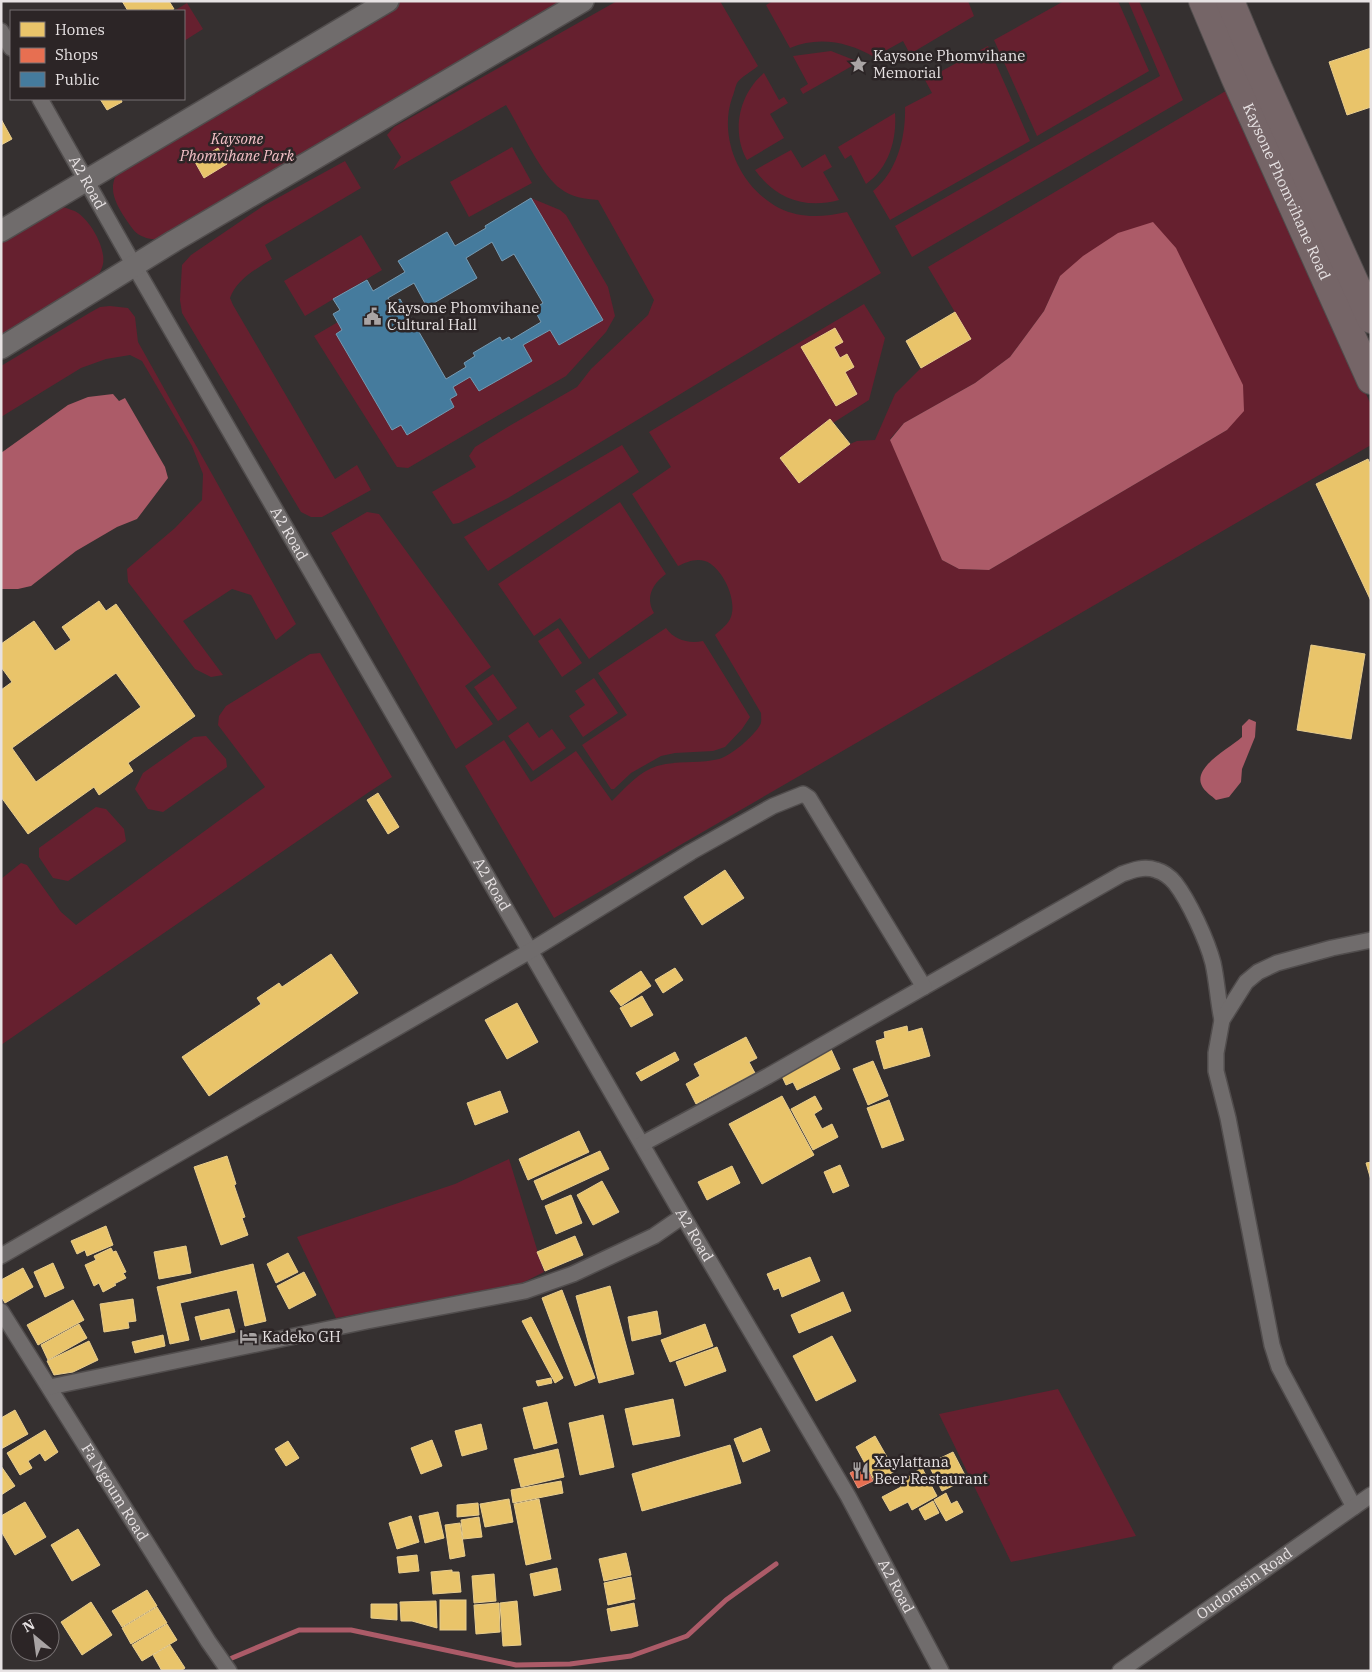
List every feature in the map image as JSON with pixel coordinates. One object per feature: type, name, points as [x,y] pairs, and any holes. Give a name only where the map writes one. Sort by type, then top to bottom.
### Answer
[{"type":"highway","name":"Kaysone Phomvihane Road","points":[[1203,1],[1235,78],[1371,380]]},
{"type":"highway","name":"Kaysone Phomvihane Road","points":[[1230,1],[1258,68],[1371,319]]},
{"type":"street","points":[[1,230],[388,1]]},
{"type":"street","points":[[1,348],[135,267],[182,236],[583,1]]},
{"type":"street","points":[[1,31],[10,46]]},
{"type":"street","name":"A2 Road","points":[[41,100],[683,1216],[848,1496],[941,1671]]},
{"type":"street","points":[[1,1256],[530,951],[690,852],[773,806],[804,794],[818,810],[924,987]]},
{"type":"street","points":[[642,1144],[768,1076],[1122,874],[1142,868],[1155,869],[1165,874],[1174,882],[1186,901],[1206,943],[1212,962],[1222,1020],[1216,1053],[1216,1071],[1232,1137],[1272,1345],[1279,1366],[1354,1507]]},
{"type":"street","points":[[1222,1020],[1246,982],[1258,972],[1277,963],[1371,940]]},
{"type":"street","points":[[50,1387],[367,1320],[525,1291],[573,1274],[654,1236],[683,1216]]},
{"type":"street","name":"Fa Ngoum Road","points":[[1,1311],[208,1641],[229,1671]]},
{"type":"street","name":"Oudomsin Road","points":[[1120,1671],[1371,1495]]},
{"type":"green space","name":"Kaysone Phomvihane Park","points":[[401,1],[565,1],[164,238],[149,239],[141,236],[134,230],[119,208],[114,194],[114,181],[122,167]]},
{"type":"green space","points":[[617,1],[720,1],[758,66],[737,83],[728,114],[731,146],[736,161],[744,175],[765,199],[787,212],[813,216],[847,212],[881,273],[508,498],[459,523],[453,524],[432,492],[476,467],[469,456],[475,447],[577,387],[591,369],[648,315],[654,300],[598,200],[574,196],[565,192],[554,183],[531,150],[506,105],[393,170],[401,157],[387,135],[394,127]]},
{"type":"green space","points":[[773,1],[968,1],[974,16],[910,54],[903,41],[874,57],[844,44],[833,42],[812,42],[790,48],[766,5]]},
{"type":"green space","points":[[1064,1],[1118,1],[1149,71],[1037,136],[994,40]]},
{"type":"green space","points":[[1128,1],[1139,1],[1183,100],[912,257],[895,226],[1160,76]]},
{"type":"green space","points":[[187,3],[203,29],[185,40],[185,10],[176,10]]},
{"type":"green space","points":[[988,46],[1030,141],[890,220],[873,191],[894,164],[902,142],[905,107],[932,93],[925,80]]},
{"type":"green space","points":[[831,51],[859,62],[803,94],[800,89],[808,84],[793,56]]},
{"type":"green space","points":[[764,73],[779,100],[784,97],[788,103],[770,114],[784,138],[747,160],[739,138],[740,114],[743,102],[755,82]]},
{"type":"green space","points":[[1229,89],[1371,405],[1371,445],[554,918],[465,766],[504,740],[531,782],[576,751],[612,801],[633,780],[651,768],[665,764],[724,757],[736,750],[748,739],[761,722],[761,713],[715,635],[728,623],[732,614],[731,596],[723,578],[712,565],[705,561],[694,560],[678,566],[632,494],[671,467],[649,432],[864,304],[885,338],[869,400],[833,423],[830,419],[780,458],[800,483],[850,444],[857,441],[875,440],[895,394],[921,368],[971,339],[928,267]],"holes":[[[1060,276],[1227,430],[989,570],[959,569],[942,560],[890,439],[904,423],[975,383],[1010,357],[1044,311]]]},
{"type":"green space","points":[[895,113],[895,133],[890,152],[881,170],[866,184],[851,155],[845,159],[838,147]]},
{"type":"green space","points":[[512,147],[532,183],[469,217],[450,182]]},
{"type":"green space","points":[[791,150],[802,168],[825,154],[832,167],[823,172],[839,200],[814,203],[792,199],[772,188],[755,170]]},
{"type":"green space","points":[[345,161],[361,188],[265,245],[272,259],[242,280],[230,298],[335,479],[357,465],[371,490],[322,517],[311,517],[301,512],[182,313],[180,300],[182,265],[191,255],[263,206]]},
{"type":"green space","points":[[531,198],[560,210],[566,215],[608,287],[615,316],[606,332],[566,376],[408,468],[397,467],[314,336],[338,322],[342,330],[336,334],[392,430],[401,425],[407,435],[454,407],[450,399],[457,395],[453,387],[470,377],[479,391],[532,361],[523,345],[550,330],[559,345],[602,320]]},
{"type":"green space","points":[[63,207],[78,213],[92,229],[102,251],[103,264],[101,271],[87,286],[1,338],[1,239],[49,211]]},
{"type":"green space","points":[[361,235],[382,270],[305,316],[284,281]]},
{"type":"green space","points":[[100,307],[128,308],[135,317],[138,342],[296,624],[276,640],[251,595],[232,589],[183,621],[223,675],[211,677],[195,669],[128,582],[127,569],[175,528],[202,500],[203,474],[192,446],[142,361],[130,355],[106,359],[81,368],[1,417],[1,366]]},
{"type":"green space","points":[[622,445],[639,472],[488,571],[464,537]]},
{"type":"green space","points":[[620,502],[666,574],[657,582],[651,592],[650,602],[654,613],[589,659],[560,618],[534,636],[498,584]]},
{"type":"green space","points":[[367,512],[379,514],[491,667],[465,686],[493,724],[456,749],[331,533]]},
{"type":"green space","points":[[558,628],[582,663],[562,677],[538,641]]},
{"type":"green space","points":[[666,628],[673,636],[682,640],[692,642],[703,641],[750,717],[742,729],[725,747],[713,751],[675,753],[661,756],[631,773],[614,789],[611,789],[582,745],[627,715],[598,673]]},
{"type":"green space","points":[[320,653],[392,777],[1,1045],[1,879],[21,863],[27,865],[61,912],[76,925],[265,787],[218,725],[219,716],[226,706],[310,654]]},
{"type":"green space","points":[[493,674],[517,708],[498,721],[474,687]]},
{"type":"green space","points":[[594,678],[618,713],[583,737],[569,716],[585,705],[575,691]]},
{"type":"green space","points":[[528,722],[539,738],[552,729],[566,748],[533,771],[508,736]]},
{"type":"green space","points":[[206,736],[226,759],[227,767],[163,812],[148,809],[135,789],[143,773],[194,737]]},
{"type":"green space","points":[[96,807],[106,809],[124,829],[126,841],[68,881],[53,878],[39,857],[39,848]]},
{"type":"green space","points":[[509,1159],[544,1272],[522,1283],[336,1318],[297,1237],[455,1184]]},
{"type":"green space","points":[[1058,1389],[1136,1536],[1011,1562],[939,1414]]},
{"type":"shaded area","points":[[1153,222],[1176,248],[1243,385],[1244,411],[1227,430],[989,570],[959,569],[942,560],[890,440],[904,423],[975,383],[1010,357],[1044,311],[1060,276],[1083,256],[1118,233]]},
{"type":"shaded area","points":[[113,394],[119,401],[125,398],[165,467],[168,478],[137,519],[117,527],[76,551],[31,586],[18,589],[1,589],[1,453],[68,405],[88,397]]},
{"type":"shaded area","points":[[1249,719],[1256,722],[1255,737],[1242,769],[1241,782],[1229,797],[1216,800],[1202,786],[1200,779],[1202,772],[1207,765],[1242,737],[1242,726]]},
{"type":"building: Homes","points":[[122,1],[169,1],[174,9],[172,10],[127,10]]},
{"type":"building: Homes","points":[[1371,48],[1371,107],[1347,115],[1329,62]]},
{"type":"building: Homes","points":[[101,100],[121,100],[122,102],[107,110]]},
{"type":"building: Homes","points":[[1,119],[12,139],[1,145]]},
{"type":"building: Homes","points":[[218,148],[227,164],[204,178],[195,162]]},
{"type":"building: Homes","points":[[955,312],[971,339],[921,368],[906,341]]},
{"type":"building: Homes","points":[[835,328],[843,342],[834,347],[840,358],[847,354],[854,367],[845,372],[857,394],[836,406],[801,347]]},
{"type":"building: Homes","points":[[830,419],[850,444],[799,483],[780,458]]},
{"type":"building: Homes","points":[[1368,459],[1371,466],[1371,601],[1316,484]]},
{"type":"building: Homes","points":[[99,601],[106,611],[116,604],[195,716],[128,763],[133,771],[99,795],[94,787],[28,834],[1,797],[1,690],[12,682],[1,667],[1,644],[34,621],[55,651],[71,640],[62,627]],"holes":[[[116,673],[141,707],[36,782],[12,748]]]},
{"type":"building: Homes","points":[[1311,645],[1365,654],[1351,739],[1297,730]]},
{"type":"building: Homes","points":[[378,793],[399,827],[388,834],[367,800]]},
{"type":"building: Homes","points":[[725,870],[744,898],[702,925],[684,897]]},
{"type":"building: Homes","points":[[331,954],[358,993],[209,1096],[182,1057],[261,1004],[257,998],[279,983],[282,987]]},
{"type":"building: Homes","points":[[675,968],[683,980],[663,993],[655,980]]},
{"type":"building: Homes","points":[[641,971],[651,986],[621,1006],[610,991]]},
{"type":"building: Homes","points":[[642,996],[653,1015],[631,1027],[620,1008]]},
{"type":"building: Homes","points":[[517,1003],[538,1042],[507,1059],[485,1020]]},
{"type":"building: Homes","points":[[907,1026],[908,1032],[922,1028],[930,1056],[884,1069],[876,1041],[885,1038],[884,1032]]},
{"type":"building: Homes","points":[[746,1037],[757,1058],[749,1062],[755,1073],[696,1104],[686,1084],[700,1076],[694,1064]]},
{"type":"building: Homes","points":[[830,1047],[840,1069],[797,1090],[793,1082],[786,1085],[780,1072]]},
{"type":"building: Homes","points":[[675,1052],[679,1060],[641,1081],[636,1073]]},
{"type":"building: Homes","points":[[873,1061],[888,1096],[868,1105],[853,1069]]},
{"type":"building: Homes","points":[[500,1091],[508,1112],[475,1125],[467,1103]]},
{"type":"building: Homes","points":[[782,1096],[814,1155],[762,1184],[729,1124]]},
{"type":"building: Homes","points":[[815,1096],[822,1109],[814,1114],[822,1129],[832,1124],[838,1137],[813,1150],[791,1109]]},
{"type":"building: Homes","points":[[889,1100],[904,1140],[882,1148],[867,1108]]},
{"type":"building: Homes","points":[[579,1131],[589,1152],[528,1180],[519,1159]]},
{"type":"building: Homes","points":[[600,1151],[609,1169],[542,1200],[534,1181]]},
{"type":"building: Homes","points":[[227,1156],[245,1217],[242,1218],[248,1235],[221,1245],[194,1167]]},
{"type":"building: Homes","points":[[1371,1162],[1371,1180],[1366,1163]]},
{"type":"building: Homes","points":[[840,1165],[849,1186],[833,1193],[824,1172]]},
{"type":"building: Homes","points":[[732,1166],[740,1183],[707,1200],[698,1182]]},
{"type":"building: Homes","points":[[602,1181],[619,1212],[593,1225],[577,1195]]},
{"type":"building: Homes","points":[[571,1195],[582,1223],[556,1234],[545,1206]]},
{"type":"building: Homes","points":[[106,1226],[113,1245],[87,1256],[85,1250],[77,1254],[71,1241]]},
{"type":"building: Homes","points":[[575,1236],[583,1255],[545,1271],[537,1252]]},
{"type":"building: Homes","points":[[186,1246],[191,1273],[159,1279],[154,1252]]},
{"type":"building: Homes","points":[[111,1248],[113,1252],[116,1251],[126,1272],[123,1273],[126,1278],[103,1292],[99,1283],[94,1286],[85,1265],[96,1260],[94,1256]]},
{"type":"building: Homes","points":[[288,1253],[298,1272],[276,1283],[267,1264]]},
{"type":"building: Homes","points":[[810,1257],[820,1281],[782,1297],[779,1288],[774,1290],[767,1274]]},
{"type":"building: Homes","points":[[53,1263],[64,1288],[45,1297],[34,1272]]},
{"type":"building: Homes","points":[[253,1264],[266,1321],[245,1326],[237,1290],[180,1303],[189,1340],[170,1344],[157,1287]]},
{"type":"building: Homes","points":[[23,1268],[33,1287],[5,1303],[1,1296],[1,1280]]},
{"type":"building: Homes","points":[[304,1272],[316,1295],[289,1309],[277,1286]]},
{"type":"building: Homes","points":[[610,1286],[634,1374],[599,1383],[576,1296]]},
{"type":"building: Homes","points":[[562,1290],[595,1378],[575,1386],[542,1298]]},
{"type":"building: Homes","points":[[843,1292],[851,1311],[799,1333],[791,1315]]},
{"type":"building: Homes","points":[[133,1299],[136,1321],[128,1322],[129,1328],[104,1332],[100,1304]]},
{"type":"building: Homes","points":[[73,1300],[84,1320],[38,1345],[27,1325]]},
{"type":"building: Homes","points":[[229,1309],[235,1332],[201,1340],[195,1317]]},
{"type":"building: Homes","points":[[657,1311],[661,1334],[632,1341],[628,1317]]},
{"type":"building: Homes","points":[[531,1317],[563,1378],[555,1383],[522,1321]]},
{"type":"building: Homes","points":[[79,1324],[87,1338],[48,1360],[41,1345]]},
{"type":"building: Homes","points":[[705,1324],[713,1346],[670,1362],[661,1340]]},
{"type":"building: Homes","points":[[163,1335],[165,1346],[135,1353],[132,1342]]},
{"type":"building: Homes","points":[[832,1336],[856,1381],[816,1401],[793,1356]]},
{"type":"building: Homes","points":[[89,1341],[98,1360],[73,1372],[54,1375],[47,1361]]},
{"type":"building: Homes","points":[[717,1347],[726,1371],[685,1386],[676,1362]]},
{"type":"building: Homes","points":[[551,1378],[552,1383],[538,1386],[536,1381]]},
{"type":"building: Homes","points":[[673,1399],[680,1436],[633,1445],[625,1409]]},
{"type":"building: Homes","points":[[547,1402],[557,1443],[534,1449],[523,1408]]},
{"type":"building: Homes","points":[[15,1410],[28,1434],[1,1449],[1,1418]]},
{"type":"building: Homes","points":[[603,1415],[614,1467],[580,1475],[569,1423]]},
{"type":"building: Homes","points":[[481,1424],[487,1449],[462,1456],[455,1431]]},
{"type":"building: Homes","points":[[761,1428],[770,1451],[743,1462],[734,1439]]},
{"type":"building: Homes","points":[[45,1430],[58,1452],[45,1461],[40,1453],[28,1461],[32,1468],[20,1475],[7,1453]]},
{"type":"building: Homes","points":[[875,1436],[895,1471],[875,1482],[856,1447]]},
{"type":"building: Homes","points":[[432,1440],[442,1466],[421,1474],[411,1448]]},
{"type":"building: Homes","points":[[288,1441],[299,1458],[286,1466],[275,1449]]},
{"type":"building: Homes","points":[[730,1445],[741,1483],[642,1511],[632,1474]]},
{"type":"building: Homes","points":[[558,1449],[564,1477],[521,1487],[514,1459]]},
{"type":"building: Homes","points":[[953,1452],[967,1479],[942,1491],[928,1464]]},
{"type":"building: Homes","points":[[1,1466],[15,1486],[1,1495]]},
{"type":"building: Homes","points":[[922,1468],[937,1496],[912,1510],[908,1502],[890,1511],[882,1497],[901,1487],[898,1482]]},
{"type":"building: Homes","points":[[561,1481],[563,1493],[513,1503],[511,1490]]},
{"type":"building: Homes","points":[[946,1493],[951,1504],[957,1501],[963,1512],[946,1521],[934,1500]]},
{"type":"building: Homes","points":[[509,1499],[513,1522],[485,1527],[480,1504]]},
{"type":"building: Homes","points":[[539,1499],[551,1559],[526,1565],[514,1504]]},
{"type":"building: Homes","points":[[933,1501],[939,1513],[925,1520],[919,1509]]},
{"type":"building: Homes","points":[[25,1502],[46,1537],[15,1555],[1,1531],[1,1516]]},
{"type":"building: Homes","points":[[478,1503],[479,1515],[457,1517],[457,1505]]},
{"type":"building: Homes","points":[[438,1512],[444,1538],[425,1543],[419,1516]]},
{"type":"building: Homes","points":[[411,1516],[419,1542],[397,1549],[389,1523]]},
{"type":"building: Homes","points":[[479,1517],[482,1537],[463,1539],[461,1520]]},
{"type":"building: Homes","points":[[460,1523],[465,1556],[450,1559],[445,1525]]},
{"type":"building: Homes","points":[[78,1529],[100,1565],[72,1581],[51,1545]]},
{"type":"building: Homes","points":[[626,1553],[631,1575],[604,1581],[599,1559]]},
{"type":"building: Homes","points":[[417,1555],[419,1571],[399,1573],[397,1557]]},
{"type":"building: Homes","points":[[557,1568],[561,1590],[534,1596],[530,1574]]},
{"type":"building: Homes","points":[[452,1570],[452,1572],[459,1572],[461,1592],[433,1594],[431,1572]]},
{"type":"building: Homes","points":[[494,1574],[496,1601],[474,1603],[472,1576]]},
{"type":"building: Homes","points":[[631,1577],[635,1599],[608,1605],[604,1583]]},
{"type":"building: Homes","points":[[147,1590],[157,1606],[122,1627],[112,1611]]},
{"type":"building: Homes","points":[[440,1600],[466,1600],[466,1630],[440,1630]]},
{"type":"building: Homes","points":[[436,1601],[437,1628],[412,1621],[401,1621],[400,1602]]},
{"type":"building: Homes","points":[[517,1601],[521,1645],[503,1646],[500,1603]]},
{"type":"building: Homes","points":[[91,1602],[112,1635],[82,1655],[61,1622]]},
{"type":"building: Homes","points":[[499,1603],[500,1632],[476,1634],[474,1605]]},
{"type":"building: Homes","points":[[634,1603],[638,1626],[611,1631],[607,1609]]},
{"type":"building: Homes","points":[[371,1604],[397,1604],[397,1620],[371,1618]]},
{"type":"building: Homes","points":[[157,1607],[167,1623],[131,1644],[122,1628]]},
{"type":"building: Homes","points":[[167,1624],[177,1640],[142,1661],[132,1645]]},
{"type":"building: Homes","points":[[170,1645],[185,1668],[181,1671],[162,1671],[153,1655]]},
{"type":"building: Shops","points":[[865,1465],[873,1481],[858,1488],[850,1473]]},
{"type":"building: Public","name":"Kaysone Phomvihane Cultural Hall","points":[[531,198],[603,320],[559,345],[550,330],[523,345],[532,361],[479,391],[470,377],[453,387],[457,395],[450,399],[454,407],[407,435],[401,425],[392,430],[336,334],[342,330],[333,314],[340,310],[333,299],[367,280],[373,291],[405,272],[398,261],[447,232],[455,246],[486,228],[485,226]],"holes":[[[492,242],[502,261],[514,254],[543,303],[534,309],[541,322],[511,340],[509,337],[502,341],[500,337],[473,353],[475,356],[464,363],[466,367],[446,379],[400,299],[392,304],[388,298],[414,283],[427,307],[477,278],[466,258]]]},
{"type":"waterway","points":[[232,1658],[299,1630],[351,1630],[516,1665],[570,1664],[631,1656],[687,1636],[726,1600],[776,1564]]},
{"type":"place","name":"Kaysone Phomvihane Memorial","points":[[859,65]]},
{"type":"place","name":"Kaysone Phomvihane Cultural Hall","points":[[373,317]]},
{"type":"place","name":"Kadeko GH","points":[[248,1337]]},
{"type":"place","name":"Xaylattana Beer Restaurant","points":[[860,1471]]}]
